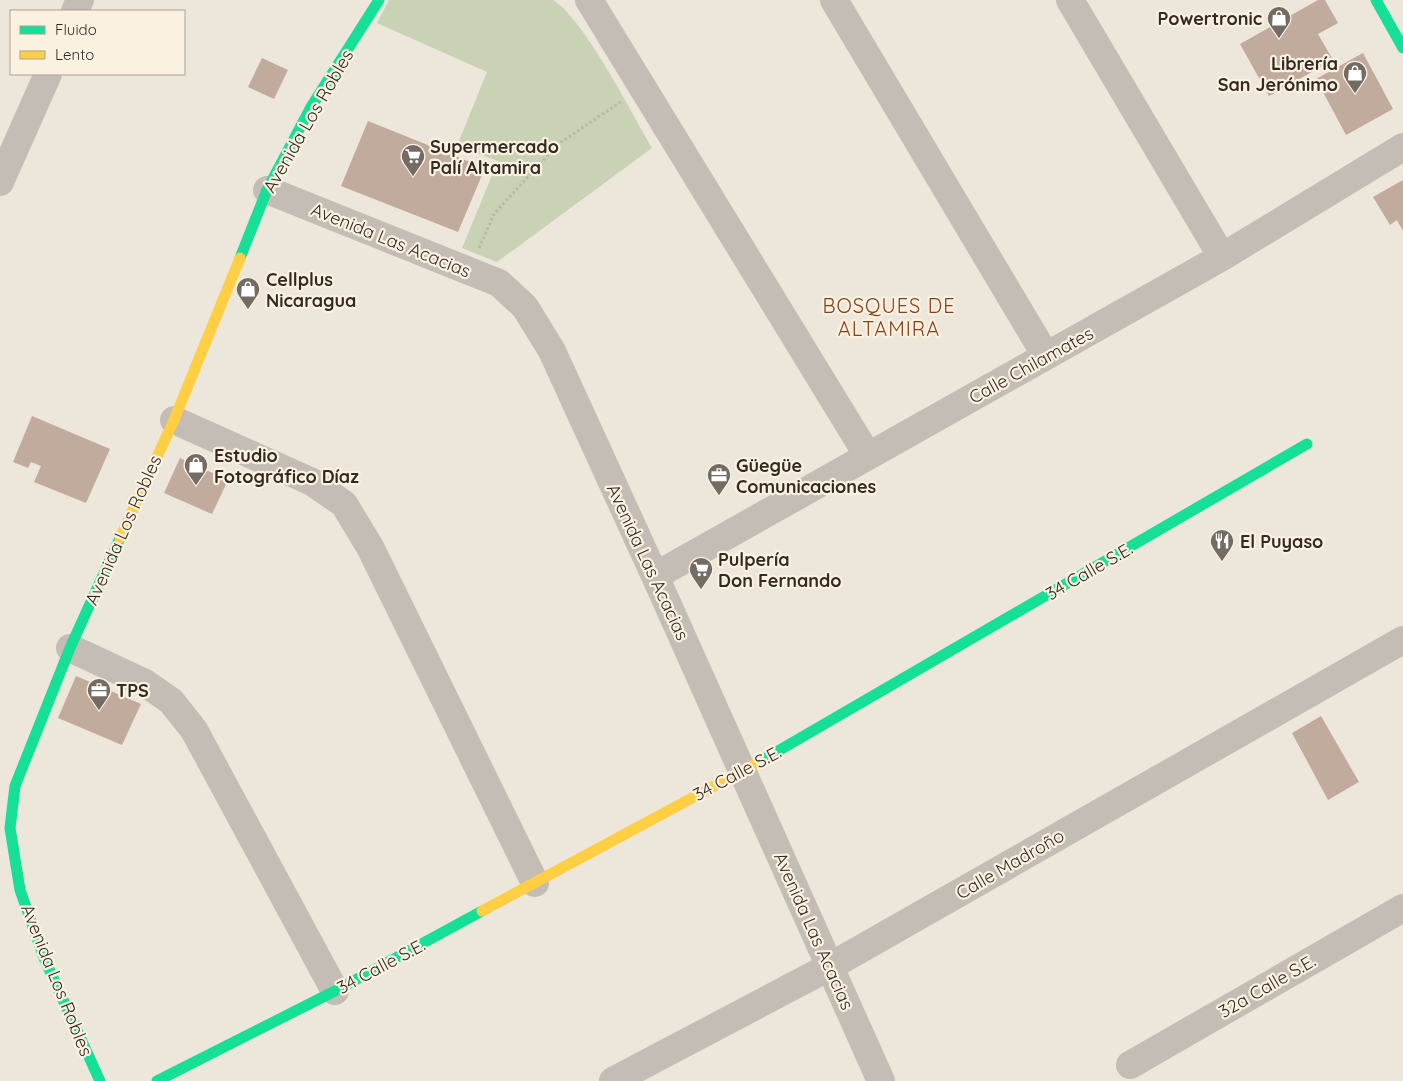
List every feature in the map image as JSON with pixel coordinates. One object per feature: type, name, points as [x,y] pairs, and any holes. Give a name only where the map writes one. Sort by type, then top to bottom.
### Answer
[{"type":"street","name":"Avenida Los Robles","points":[[100,1081],[44,958],[20,890],[10,828],[15,786],[70,648],[174,420],[267,190],[311,107],[379,0]]},
{"type":"street","points":[[589,0],[868,456]]},
{"type":"street","points":[[834,0],[1046,356]]},
{"type":"street","points":[[1070,0],[1222,257]]},
{"type":"street","points":[[1376,0],[1403,48]]},
{"type":"street","points":[[0,182],[48,75]]},
{"type":"street","name":"Calle Chilamates","points":[[656,576],[1222,257],[1403,147]]},
{"type":"street","name":"Avenida Las Acacias","points":[[267,190],[499,283],[525,307],[552,352],[656,576],[881,1081]]},
{"type":"street","points":[[174,420],[312,482],[344,504],[370,547],[535,883]]},
{"type":"street","name":"34 Calle S.E.","points":[[156,1081],[335,991],[807,736],[1307,444]]},
{"type":"street","name":"Calle Madroño","points":[[613,1081],[829,967],[1403,640]]},
{"type":"street","points":[[70,648],[146,683],[171,700],[194,730],[335,991]]},
{"type":"street","name":"32a Calle S.E.","points":[[1130,1065],[1403,908]]},
{"type":"path","points":[[468,272],[494,214],[557,144],[643,87]]},
{"type":"green space","points":[[389,0],[553,0],[579,26],[620,90],[652,148],[497,262],[462,248],[498,161],[457,146],[487,72],[377,23]]},
{"type":"building","points":[[1318,0],[1325,0],[1338,23],[1318,34],[1333,60],[1269,96],[1240,44]]},
{"type":"building","name":"Librería San Jerónimo","points":[[1363,53],[1393,109],[1346,135],[1316,79]]},
{"type":"building","points":[[262,58],[288,70],[274,99],[248,87]]},
{"type":"building","name":"Supermercado Palí Altamira","points":[[368,121],[485,168],[458,232],[341,186]]},
{"type":"building","points":[[1403,180],[1403,231],[1397,220],[1390,225],[1373,197]]},
{"type":"building","points":[[32,416],[110,449],[86,503],[34,482],[41,466],[31,462],[28,468],[13,462]]},
{"type":"building","name":"Estudio Fotográfico Díaz","points":[[180,458],[228,480],[212,514],[164,493]]},
{"type":"building","name":"TPS","points":[[76,676],[141,704],[122,745],[58,718]]},
{"type":"building","points":[[1321,716],[1359,782],[1328,800],[1292,733]]},
{"type":"traffic: fast","points":[[240,258],[267,190],[311,107],[379,0]]},
{"type":"traffic: fast","points":[[1376,0],[1403,48]]},
{"type":"traffic: fast","points":[[759,762],[1307,444]]},
{"type":"traffic: fast","points":[[100,1081],[44,958],[20,890],[10,828],[15,786],[70,648],[120,538]]},
{"type":"traffic: fast","points":[[157,1081],[335,991],[482,911]]},
{"type":"traffic: slow","points":[[120,538],[174,420],[240,258]]},
{"type":"traffic: slow","points":[[482,911],[759,762]]},
{"type":"place","name":"Powertronic","points":[[1279,39]]},
{"type":"place","name":"Librería San Jerónimo","points":[[1355,94]]},
{"type":"place","name":"Supermercado Palí Altamira","points":[[413,177]]},
{"type":"place","name":"Cellplus Nicaragua","points":[[248,310]]},
{"type":"place","name":"Estudio Fotográfico Díaz","points":[[196,486]]},
{"type":"place","name":"Güegüe Comunicaciones","points":[[719,496]]},
{"type":"place","name":"El Puyaso","points":[[1222,562]]},
{"type":"place","name":"Pulpería Don Fernando","points":[[701,590]]},
{"type":"place","name":"TPS","points":[[99,711]]},
{"type":"district","name":"BOSQUES DE ALTAMIRA","points":[[889,316]]}]
